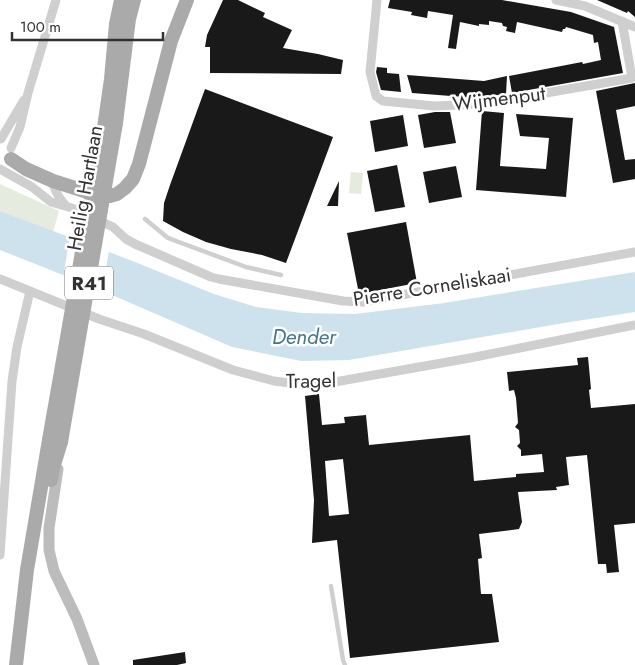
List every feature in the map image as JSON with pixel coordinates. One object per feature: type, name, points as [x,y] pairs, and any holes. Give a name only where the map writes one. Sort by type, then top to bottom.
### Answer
[{"type":"main road","name":"Heilig Hartlaan","points":[[111,122],[111,79],[116,24],[121,0]]},
{"type":"main road","name":"Heilig Hartlaan","points":[[55,441],[129,19],[134,0]]},
{"type":"main road","points":[[6,161],[53,181],[97,196],[110,196],[124,190],[133,179],[141,156],[171,41],[187,0]]},
{"type":"main road","points":[[55,441],[59,468],[49,528],[49,550],[54,571],[77,619],[94,665]]},
{"type":"main road","name":"R41","points":[[16,665],[27,570],[55,441]]},
{"type":"main road","name":"R41","points":[[25,665],[36,571],[53,468],[55,441]]},
{"type":"street","points":[[6,161],[20,127],[56,0]]},
{"type":"street","name":"Wijmenput","points":[[377,0],[370,72],[375,94],[381,101],[434,106],[483,104],[632,78],[622,21]]},
{"type":"street","points":[[556,0],[586,3],[635,27]]},
{"type":"street","points":[[0,138],[28,94]]},
{"type":"street","name":"Pierre Corneliskaai","points":[[0,138],[9,144],[6,161],[32,188],[51,202],[113,227],[126,239],[146,250],[211,277],[343,301],[363,302],[635,252]]},
{"type":"street","points":[[53,181],[59,198],[67,207]]},
{"type":"street","name":"Tragel","points":[[0,279],[99,320],[144,334],[233,370],[274,381],[298,384],[329,383],[470,358],[635,325]]},
{"type":"street","points":[[0,555],[12,381],[17,347],[30,291]]},
{"type":"lane","points":[[146,219],[168,238],[246,267],[281,274]]},
{"type":"lane","points":[[330,586],[345,665]]},
{"type":"shaded area","points":[[351,172],[363,173],[361,194],[349,193]]},
{"type":"shaded area","points":[[0,184],[59,211],[53,232],[0,211]]},
{"type":"water","name":"Dender","points":[[0,211],[214,294],[256,307],[302,313],[355,314],[444,303],[635,272],[635,312],[349,360],[301,361],[232,347],[96,288],[0,250]]},
{"type":"pier","points":[[70,236],[109,250],[102,293],[63,278]]},
{"type":"building","points":[[223,0],[238,0],[265,13],[263,17],[292,30],[283,48],[343,60],[341,74],[210,73],[210,47],[205,47],[207,35]]},
{"type":"building","points":[[390,0],[502,0],[571,12],[614,27],[623,73],[512,93],[509,76],[601,60],[598,42],[594,43],[593,35],[566,27],[562,32],[517,22],[515,33],[506,31],[507,27],[503,26],[502,23],[489,21],[489,25],[479,24],[479,26],[460,22],[456,49],[448,48],[453,15],[428,11],[427,18],[411,15],[412,12],[388,8]]},
{"type":"building","points":[[597,0],[635,0],[635,17],[628,11],[627,13]]},
{"type":"building","points":[[377,67],[387,68],[387,73],[399,74],[401,92],[381,90],[376,72]]},
{"type":"building","points":[[407,75],[484,81],[507,76],[506,94],[477,98],[412,93]]},
{"type":"building","points":[[635,83],[635,106],[616,110],[625,160],[635,159],[635,179],[613,183],[596,91]]},
{"type":"building","points":[[205,89],[333,137],[286,263],[262,255],[206,242],[163,221],[164,203]]},
{"type":"building","points":[[482,111],[504,113],[500,166],[546,169],[549,138],[520,136],[516,114],[573,118],[566,197],[476,190]]},
{"type":"building","points":[[450,112],[456,143],[424,148],[418,115]]},
{"type":"building","points":[[403,115],[408,146],[375,152],[370,121]]},
{"type":"building","points":[[397,165],[405,207],[375,212],[367,171]]},
{"type":"building","points":[[456,166],[462,197],[429,203],[423,172]]},
{"type":"building","points":[[339,181],[338,206],[327,206]]},
{"type":"building","points":[[406,222],[417,283],[359,294],[347,233]]},
{"type":"building","points":[[588,357],[591,408],[635,404],[635,523],[614,525],[619,572],[607,573],[606,564],[598,564],[587,455],[566,457],[569,485],[556,487],[557,490],[518,492],[522,522],[519,529],[479,534],[482,558],[478,559],[481,594],[492,594],[499,642],[350,658],[337,540],[312,543],[314,500],[305,396],[319,394],[322,425],[345,423],[344,417],[366,415],[369,445],[470,435],[474,481],[516,477],[516,474],[544,472],[542,454],[521,456],[521,450],[517,446],[520,443],[519,430],[515,427],[518,423],[516,398],[514,390],[509,391],[507,372],[578,365],[577,358]],"holes":[[[343,459],[349,514],[329,516],[325,461]]]},
{"type":"building","points":[[185,652],[186,663],[177,665],[133,665],[133,660]]}]
